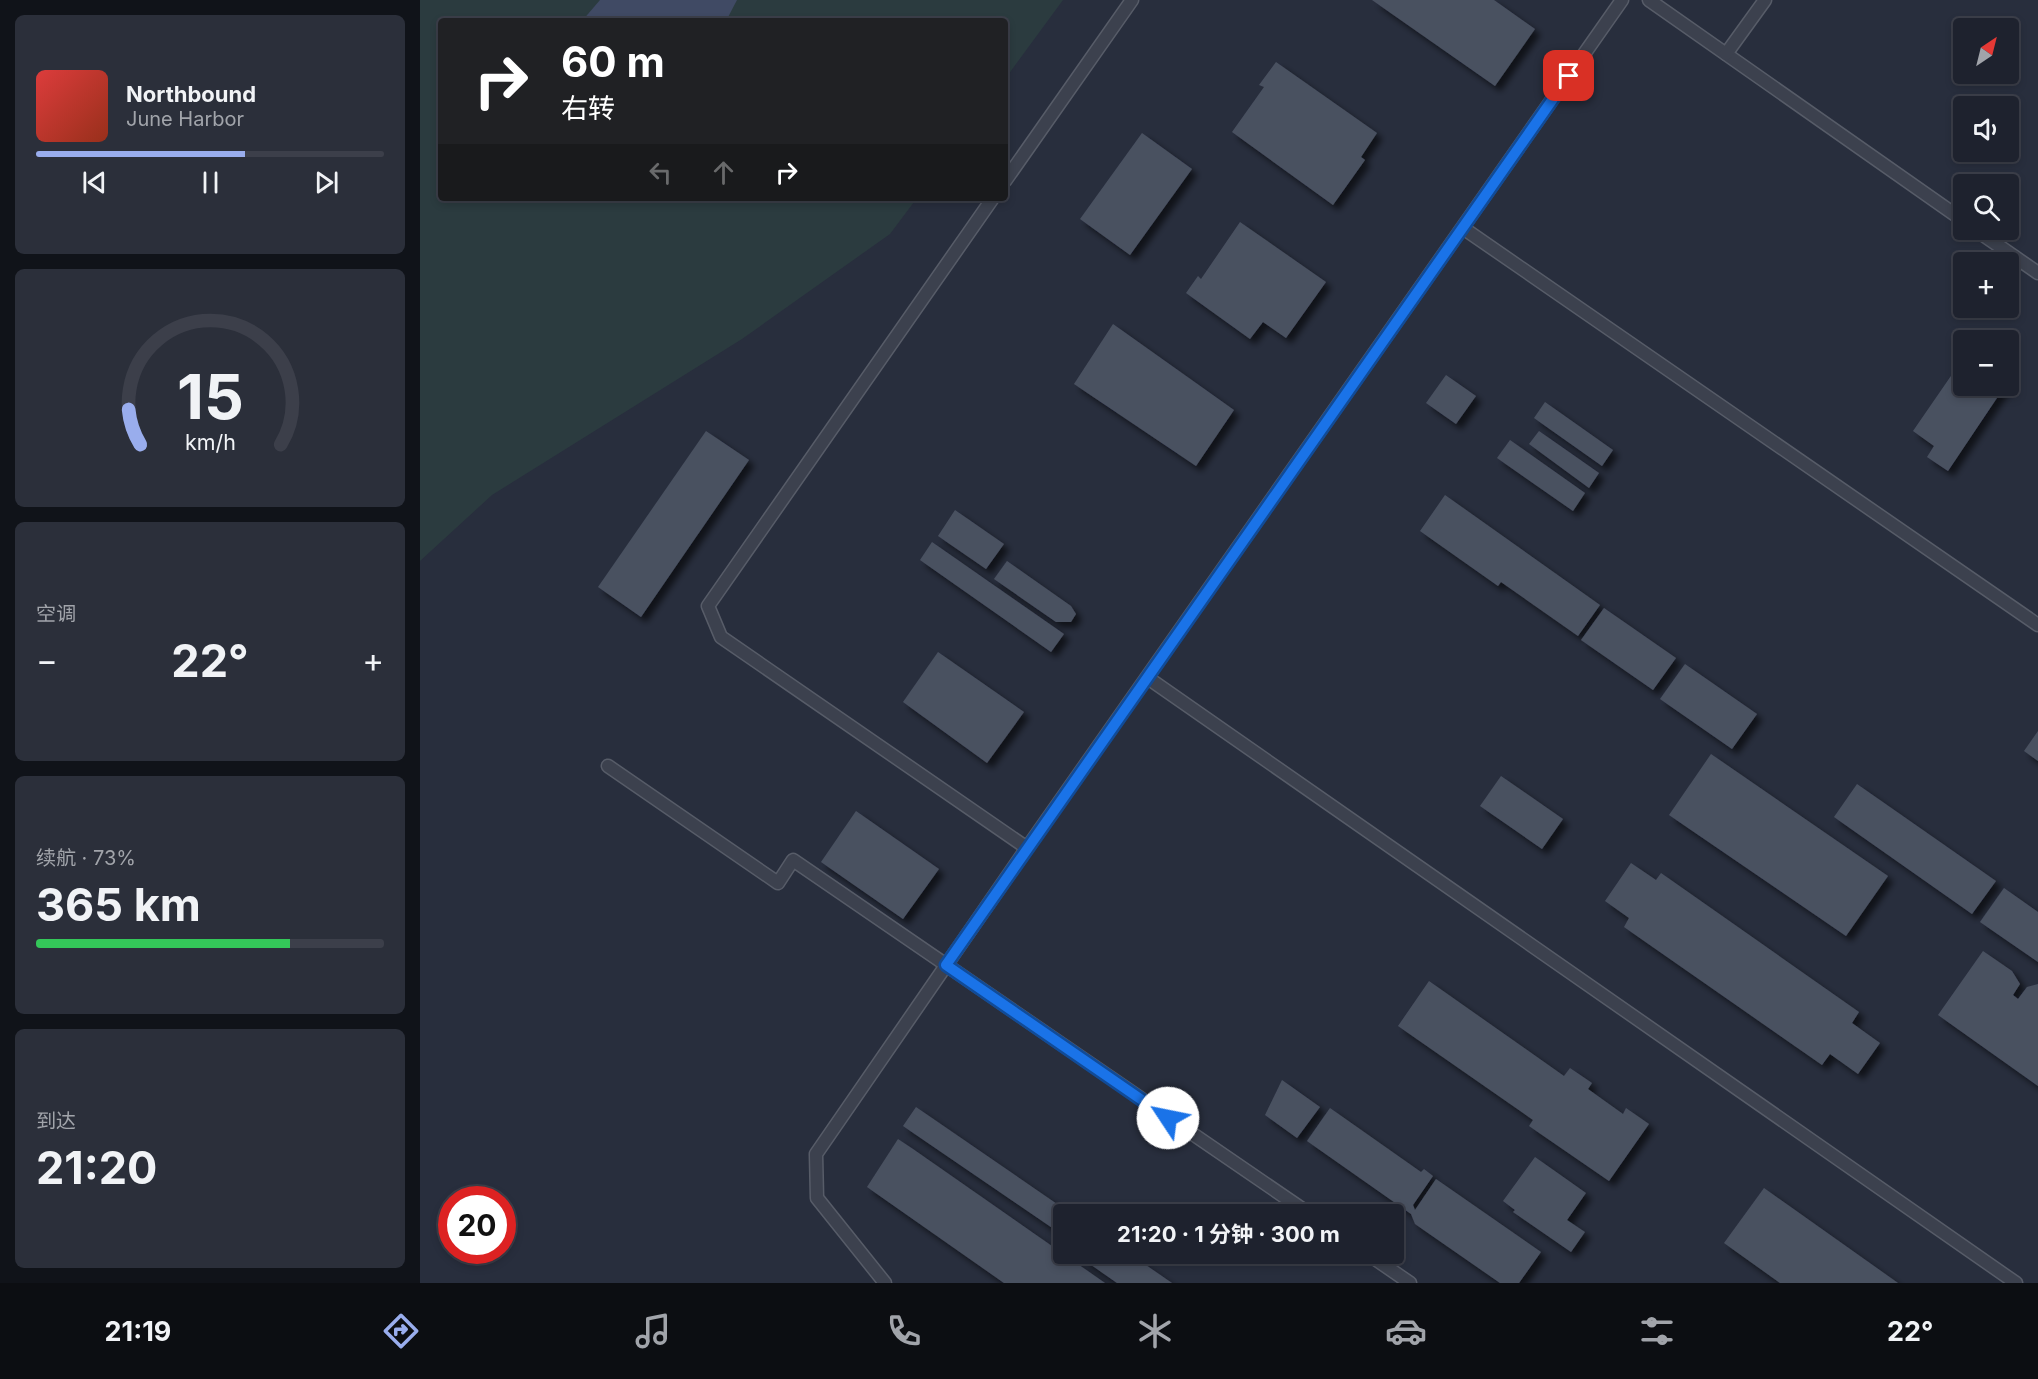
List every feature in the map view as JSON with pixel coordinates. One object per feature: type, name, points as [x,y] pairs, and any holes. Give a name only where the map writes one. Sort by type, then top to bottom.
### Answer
[{"type":"lane","points":[[1008,178],[1132,0]]},
{"type":"lane","points":[[885,1283],[817,1198],[816,1154],[1027,848],[1622,0]]},
{"type":"lane","points":[[1649,0],[1953,213]]},
{"type":"lane","points":[[1726,54],[1765,0]]},
{"type":"lane","points":[[991,201],[708,606],[720,637],[1027,848]]},
{"type":"lane","points":[[1463,228],[2038,626]]},
{"type":"lane","points":[[1990,240],[2038,273]]},
{"type":"lane","points":[[1148,678],[2016,1283]]},
{"type":"lane","points":[[608,766],[778,882],[794,860],[1295,1204]]},
{"type":"lane","points":[[1382,1264],[1410,1283]]},
{"type":"shaded area","points":[[420,0],[1063,0],[1008,75],[1008,18],[438,18],[438,201],[915,201],[890,234],[742,339],[492,495],[420,561]]},
{"type":"water","points":[[600,0],[737,0],[728,18],[585,18]]},
{"type":"building","points":[[1372,0],[1494,0],[1535,29],[1495,86]]},
{"type":"building","points":[[1276,62],[1377,133],[1361,157],[1365,160],[1333,205],[1232,132],[1264,87],[1259,85]]},
{"type":"building","points":[[1142,133],[1192,169],[1130,255],[1080,219]]},
{"type":"building","points":[[1240,222],[1326,282],[1286,338],[1263,322],[1250,339],[1186,293],[1198,276],[1201,279]]},
{"type":"building","points":[[1113,324],[1234,410],[1196,466],[1074,384]]},
{"type":"building","points":[[1953,373],[1953,396],[1998,396],[1948,471],[1927,457],[1934,446],[1913,431]]},
{"type":"building","points":[[1446,375],[1476,396],[1456,424],[1426,403]]},
{"type":"building","points":[[1545,402],[1613,450],[1602,466],[1534,418]]},
{"type":"building","points":[[706,431],[749,460],[641,617],[598,587]]},
{"type":"building","points":[[1539,431],[1599,473],[1589,488],[1529,444]]},
{"type":"building","points":[[1510,440],[1585,493],[1573,511],[1497,458]]},
{"type":"building","points":[[1445,495],[1600,605],[1578,636],[1501,582],[1498,586],[1420,531]]},
{"type":"building","points":[[955,510],[1004,544],[986,569],[938,536]]},
{"type":"building","points":[[932,542],[1064,634],[1051,652],[920,560]]},
{"type":"building","points":[[1007,561],[1071,606],[1076,614],[1071,622],[1056,622],[994,579]]},
{"type":"building","points":[[1604,608],[1676,658],[1653,690],[1581,640]]},
{"type":"building","points":[[938,652],[1024,712],[987,763],[903,702]]},
{"type":"building","points":[[1685,664],[1757,714],[1732,749],[1660,699]]},
{"type":"building","points":[[2038,731],[2038,761],[2024,751]]},
{"type":"building","points":[[1711,754],[1888,876],[1846,936],[1669,815]]},
{"type":"building","points":[[1501,776],[1563,819],[1542,849],[1480,806]]},
{"type":"building","points":[[1857,784],[1996,881],[1972,914],[1834,817]]},
{"type":"building","points":[[856,811],[939,869],[903,919],[821,862]]},
{"type":"building","points":[[1631,863],[1656,880],[1661,873],[1859,1012],[1852,1023],[1880,1043],[1858,1074],[1830,1054],[1822,1065],[1624,927],[1629,918],[1605,901]]},
{"type":"building","points":[[2004,888],[2038,912],[2038,962],[1980,922]]},
{"type":"building","points":[[1983,951],[2012,971],[2020,984],[2013,995],[2018,999],[2027,987],[2038,984],[2038,1086],[1938,1015]]},
{"type":"building","points":[[1429,981],[1564,1076],[1570,1068],[1592,1083],[1588,1089],[1623,1114],[1626,1108],[1649,1124],[1609,1181],[1529,1126],[1533,1120],[1398,1026]]},
{"type":"building","points":[[1282,1080],[1320,1107],[1297,1138],[1265,1115]]},
{"type":"building","points":[[916,1107],[1057,1204],[1053,1204],[1053,1228],[903,1126]]},
{"type":"building","points":[[1330,1108],[1421,1172],[1424,1169],[1433,1176],[1413,1205],[1415,1210],[1436,1179],[1541,1252],[1519,1283],[1500,1283],[1415,1224],[1411,1214],[1404,1209],[1404,1204],[1397,1204],[1307,1141]]},
{"type":"building","points":[[898,1139],[1053,1247],[1053,1264],[1078,1264],[1105,1283],[1004,1283],[867,1187]]},
{"type":"building","points":[[1535,1157],[1586,1193],[1567,1220],[1585,1232],[1571,1252],[1513,1212],[1515,1210],[1503,1201]]},
{"type":"building","points":[[1764,1188],[1898,1283],[1780,1283],[1724,1243]]},
{"type":"building","points":[[1090,1264],[1144,1264],[1172,1283],[1117,1283]]},
{"type":"route","points":[[1168,1118],[946,965],[1569,76]]}]
